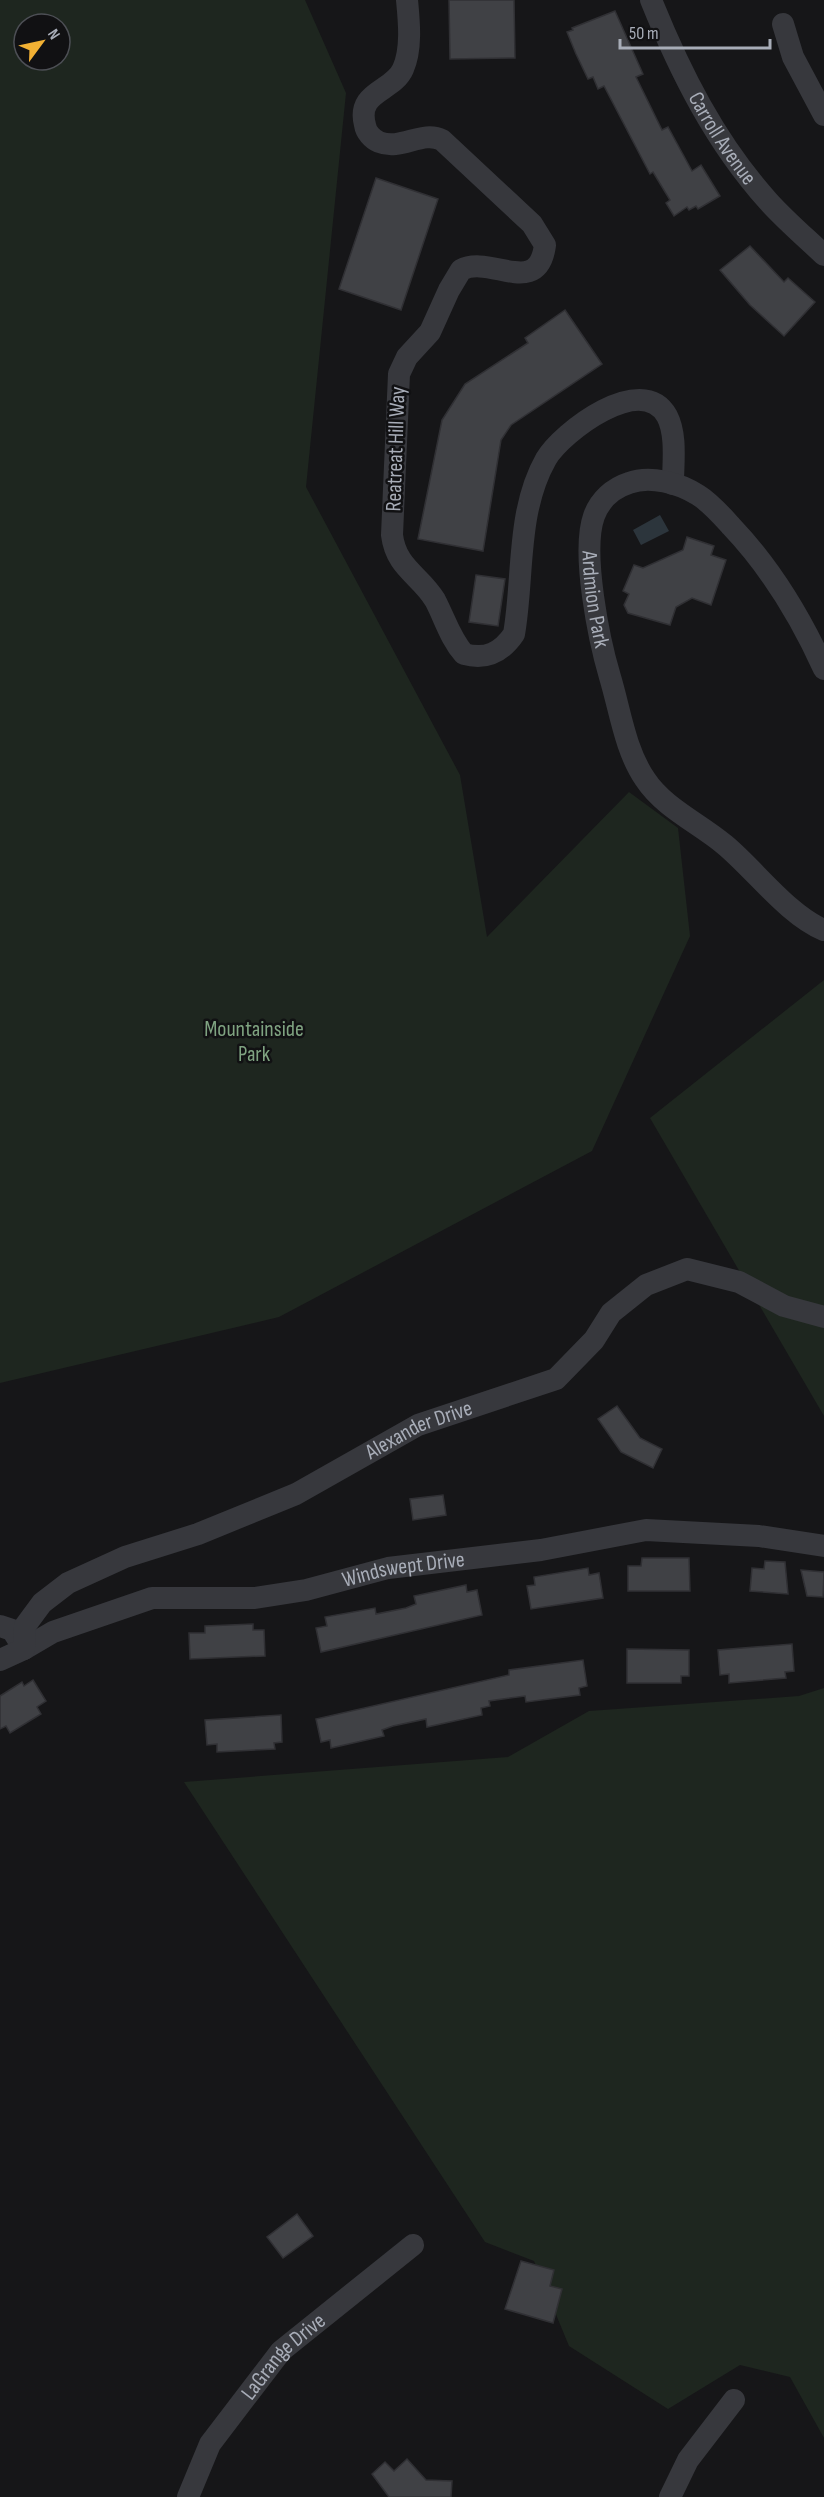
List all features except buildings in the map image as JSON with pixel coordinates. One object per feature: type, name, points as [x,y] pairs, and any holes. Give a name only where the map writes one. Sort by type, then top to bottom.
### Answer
[{"type":"street","name":"Reatreat Hill Way","points":[[407,0],[408,51],[405,66],[395,79],[371,95],[366,103],[363,114],[365,127],[370,136],[386,144],[430,137],[442,140],[532,224],[545,245],[539,263],[528,272],[519,274],[478,264],[461,270],[430,332],[403,363],[397,394],[392,535],[396,554],[409,573],[428,589],[452,638],[464,654],[484,657],[507,645],[514,634],[527,513],[545,460],[564,438],[608,406],[635,402],[656,405],[666,414],[671,428],[673,484]]},
{"type":"street","name":"Carroll Avenue","points":[[651,0],[673,56],[717,136],[768,201],[824,255]]},
{"type":"street","points":[[783,24],[793,57],[824,115]]},
{"type":"street","name":"Ardmion Park","points":[[824,669],[783,590],[751,547],[699,495],[673,484],[646,480],[623,484],[601,502],[591,526],[593,597],[598,631],[628,741],[644,779],[665,802],[725,845],[802,916],[824,930]]},
{"type":"street","name":"Alexander Drive","points":[[24,1649],[25,1626],[42,1603],[77,1578],[125,1557],[198,1534],[296,1494],[418,1425],[556,1380],[594,1340],[611,1313],[646,1285],[687,1269],[739,1282],[784,1306],[824,1317]]},
{"type":"street","name":"Windswept Drive","points":[[0,1660],[53,1632],[152,1598],[255,1598],[306,1590],[387,1568],[541,1551],[646,1530],[759,1536],[824,1546]]},
{"type":"street","points":[[0,1626],[12,1630],[24,1649]]},
{"type":"street","name":"LaGrange Drive","points":[[188,2497],[210,2444],[281,2351],[413,2245]]},
{"type":"street","points":[[670,2497],[688,2460],[734,2400]]},
{"type":"green space","name":"Mountainside Park","points":[[0,0],[305,0],[346,93],[306,487],[460,775],[487,937],[629,792],[678,828],[690,936],[592,1151],[279,1317],[0,1383]]},
{"type":"green space","points":[[824,980],[824,1416],[650,1118]]},
{"type":"green space","points":[[824,1688],[824,2438],[790,2377],[740,2365],[668,2409],[569,2346],[534,2261],[485,2242],[184,1782],[508,1757],[589,1711],[799,1696]]},
{"type":"shaded area","points":[[660,515],[669,531],[641,545],[633,530]]}]
